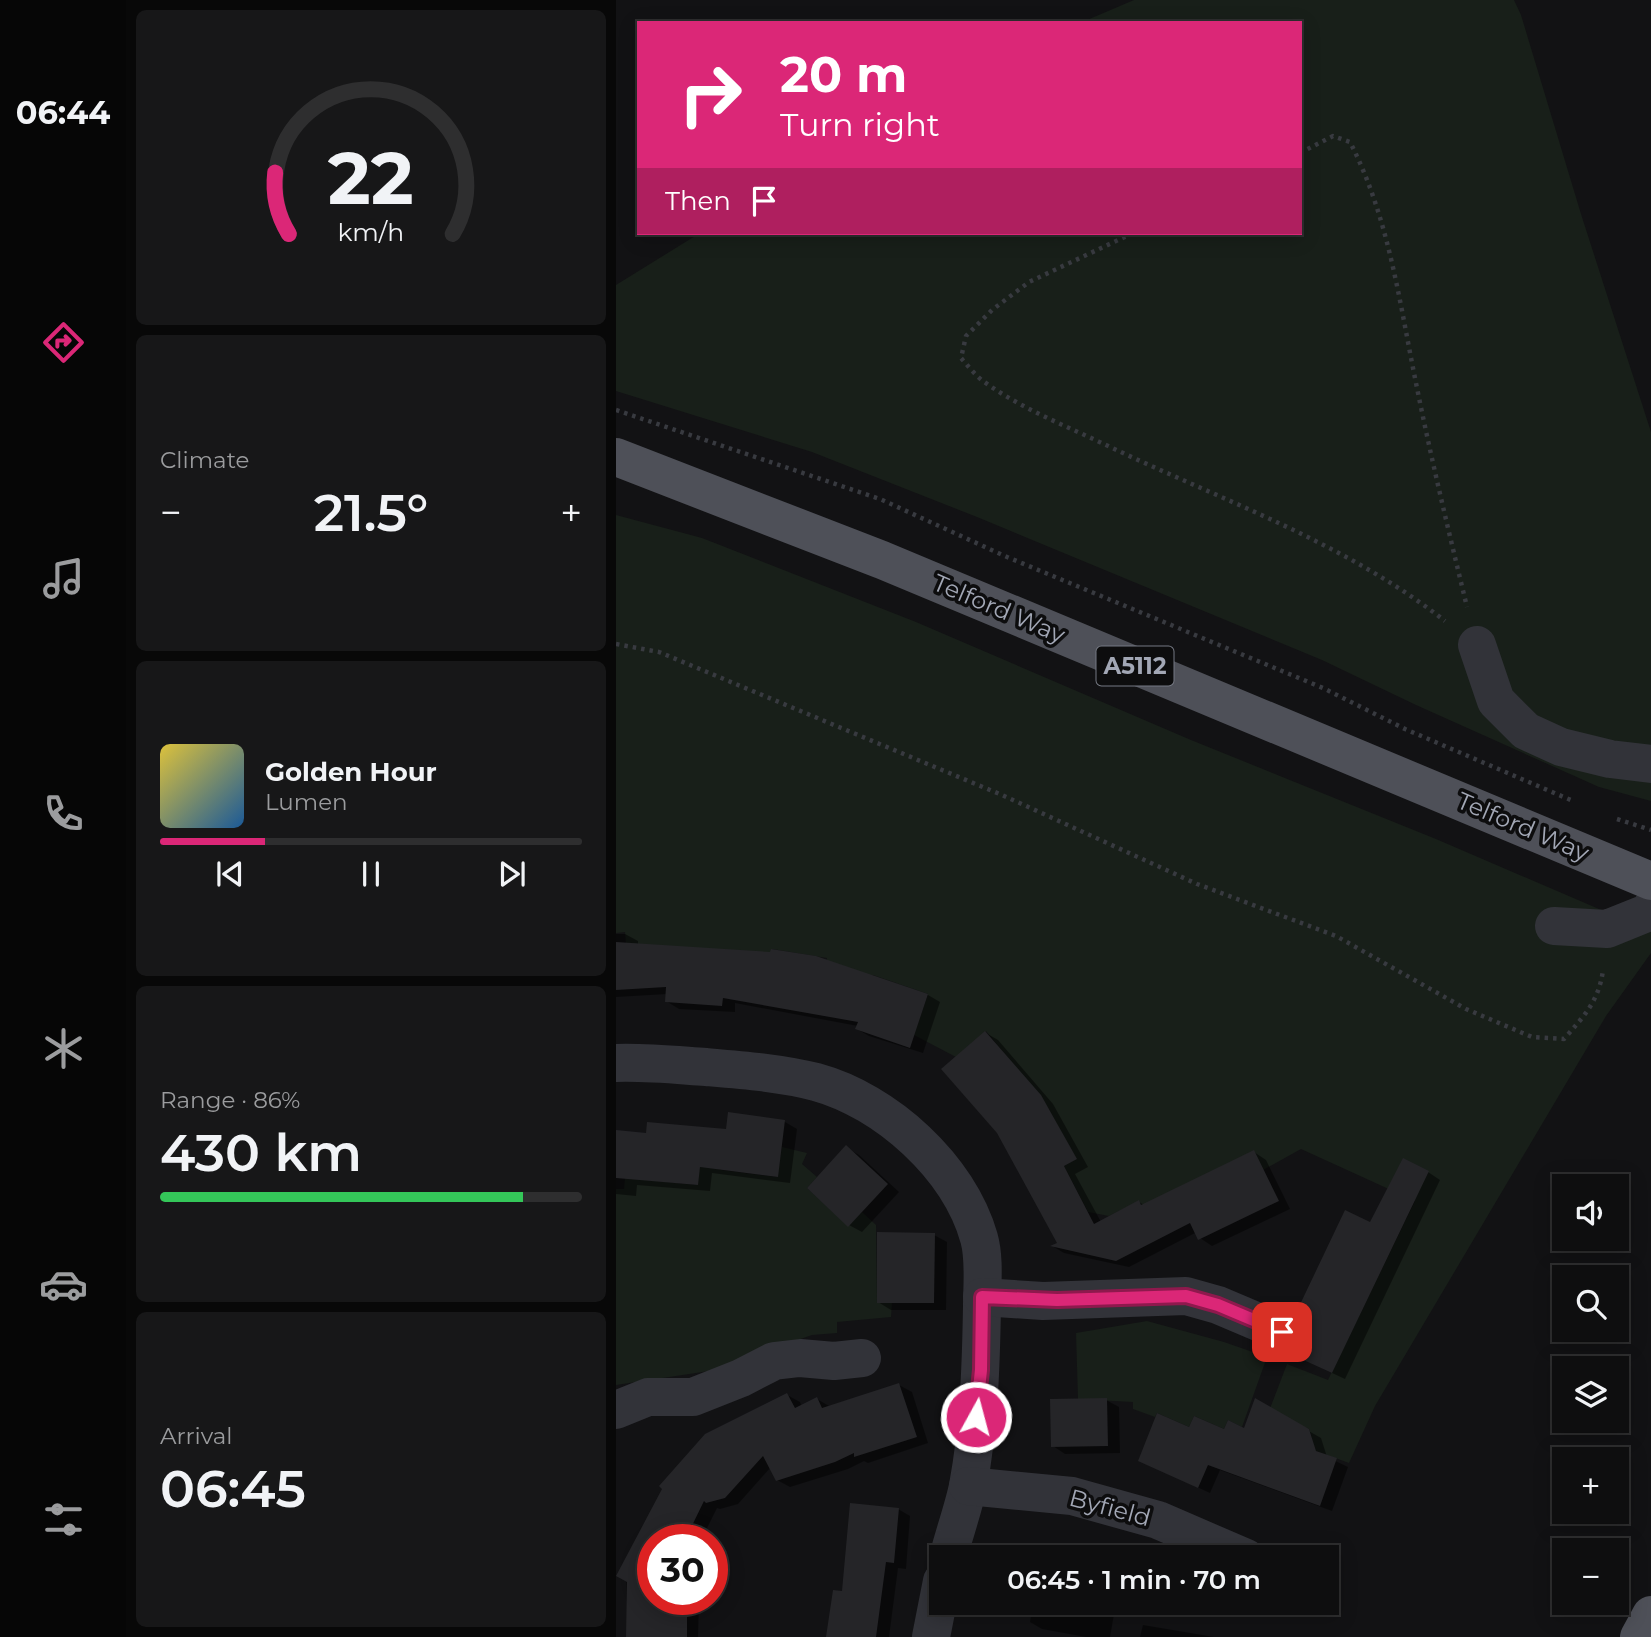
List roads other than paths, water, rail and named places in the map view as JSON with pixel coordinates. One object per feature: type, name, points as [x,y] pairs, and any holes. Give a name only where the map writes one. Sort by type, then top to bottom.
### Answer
[{"type":"main road","name":"Telford Way","points":[[616,457],[895,566],[1651,881]]},
{"type":"main road","points":[[1639,1637],[1651,1615]]},
{"type":"street","points":[[1477,645],[1496,701],[1527,731],[1561,747],[1610,759],[1651,764]]},
{"type":"street","points":[[1554,926],[1607,929],[1647,913],[1651,908]]},
{"type":"street","points":[[616,1063],[642,1062],[733,1069],[817,1082],[852,1097],[891,1120],[922,1144],[947,1176],[967,1209],[980,1239],[982,1297],[981,1370],[968,1486],[952,1545]]},
{"type":"street","points":[[982,1297],[1043,1300],[1186,1296],[1218,1305],[1282,1332]]},
{"type":"street","points":[[616,1410],[648,1397],[692,1397],[741,1378],[774,1361],[800,1358],[834,1361],[862,1358]]},
{"type":"street","name":"Byfield","points":[[968,1486],[1072,1496],[1158,1520],[1216,1545]]},
{"type":"street","points":[[931,1637],[935,1615]]}]
